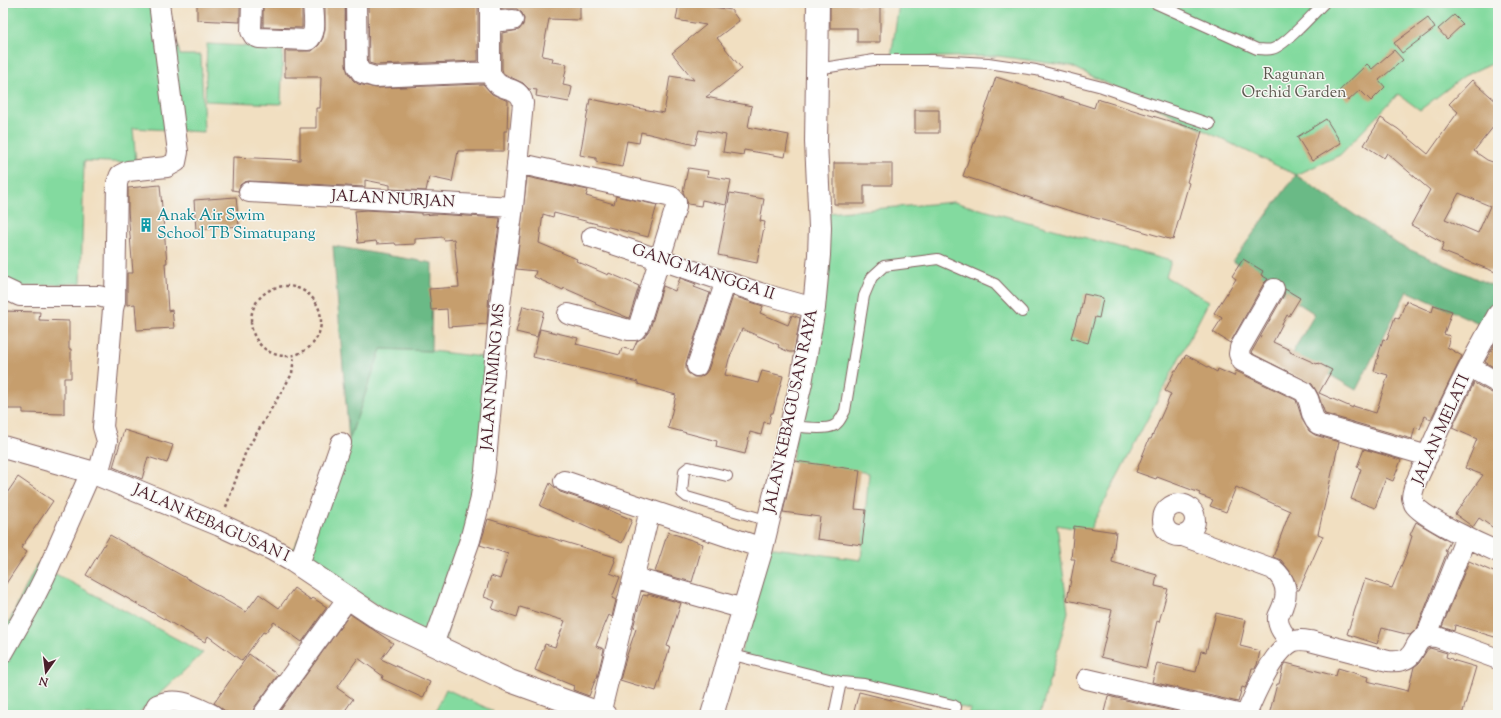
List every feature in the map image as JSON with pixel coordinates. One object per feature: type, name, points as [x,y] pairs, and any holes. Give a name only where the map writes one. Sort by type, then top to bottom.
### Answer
[{"type":"main road","name":"JALAN KEBAGUSAN RAYA","points":[[712,715],[769,521],[801,383],[814,308],[820,227],[816,142],[817,68],[815,3]]},
{"type":"main road","name":"JALAN KEBAGUSAN I","points":[[3,447],[94,473],[220,525],[272,549],[299,564],[381,620],[510,681],[602,714]]},
{"type":"street","points":[[3,653],[42,583],[108,441],[103,427],[113,309],[115,301],[116,183],[120,175],[128,171],[167,166],[176,162],[178,152],[159,3]]},
{"type":"street","points":[[252,3],[251,31],[254,36],[259,38],[308,40],[313,35],[314,30],[313,3]]},
{"type":"street","points":[[356,3],[357,66],[362,73],[375,77],[490,72],[490,12],[513,20]]},
{"type":"street","name":"JALAN NIMING MS","points":[[433,645],[470,540],[480,502],[489,439],[500,304],[513,207],[523,102],[522,96],[518,92],[499,86],[493,80],[490,72]]},
{"type":"street","points":[[517,163],[664,195],[675,199],[676,207],[639,326],[635,330],[629,330],[568,314]]},
{"type":"street","name":"JALAN NURJAN","points":[[249,192],[513,207]]},
{"type":"street","name":"GANG MANGGA II","points":[[592,237],[814,308]]},
{"type":"street","points":[[697,366],[726,281]]},
{"type":"street","points":[[3,288],[20,296],[99,296],[115,301]]},
{"type":"street","points":[[1274,289],[1240,348],[1239,354],[1242,361],[1308,396],[1313,419],[1318,424],[1428,456]]},
{"type":"street","name":"JALAN MELATI","points":[[1498,314],[1470,367],[1428,456],[1412,499],[1419,511],[1466,537],[1498,552]]},
{"type":"street","points":[[1470,367],[1498,384]]},
{"type":"street","points":[[299,564],[341,443]]},
{"type":"street","points":[[564,481],[762,548]]},
{"type":"street","points":[[602,714],[650,510]]},
{"type":"street","points":[[1183,536],[1273,569],[1277,572],[1283,579],[1286,592],[1286,598],[1278,618],[1281,628],[1291,642]]},
{"type":"street","points":[[1426,637],[1466,537]]},
{"type":"street","points":[[635,578],[744,609]]},
{"type":"street","points":[[263,715],[348,598]]},
{"type":"street","points":[[1246,715],[1256,692],[1273,662],[1284,648],[1291,642],[1299,639],[1310,640],[1397,662],[1404,661],[1409,657],[1420,641],[1426,637],[1437,637],[1498,659]]},
{"type":"street","points":[[1086,679],[1242,715]]},
{"type":"street","points":[[152,715],[157,705],[166,701],[173,701],[186,703],[212,715]]},
{"type":"lane","points":[[1155,3],[1257,49],[1271,50],[1295,32],[1324,3]]},
{"type":"lane","points":[[817,68],[874,60],[932,60],[988,63],[1036,70],[1102,87],[1210,124]]},
{"type":"lane","points":[[791,426],[834,426],[839,421],[844,410],[864,296],[872,277],[884,266],[938,259],[996,284],[1022,312]]},
{"type":"lane","points":[[727,476],[690,467],[684,471],[682,493],[687,497],[769,521]]},
{"type":"lane","points":[[731,653],[741,657],[841,682],[864,684],[953,704],[956,707],[954,715]]},
{"type":"lane","points":[[834,715],[841,682]]},
{"type":"path","points":[[286,285],[303,290],[316,301],[321,317],[319,334],[309,348],[294,356],[276,356],[261,347],[252,333],[250,316],[256,300],[270,289],[286,285]]},
{"type":"path","points":[[220,525],[246,451],[292,374],[294,356]]},
{"type":"green space","points":[[3,3],[171,3],[169,10],[180,55],[201,55],[204,132],[133,128],[136,163],[84,161],[81,283],[3,288]]},
{"type":"green space","name":"Ragunan Orchid Garden","points":[[899,3],[1498,3],[1498,60],[1464,76],[1420,110],[1398,94],[1340,155],[1296,175],[1071,66],[998,56],[891,58]]},
{"type":"green space","points":[[207,44],[283,48],[281,104],[205,101]]},
{"type":"green space","points":[[1296,175],[1399,245],[1498,288],[1498,293],[1481,324],[1407,291],[1356,390],[1292,353],[1315,314],[1233,261]]},
{"type":"green space","points":[[954,202],[1171,261],[1166,277],[1209,301],[1089,531],[1057,525],[1068,612],[1040,715],[968,715],[970,709],[740,657],[767,547],[861,560],[869,473],[792,461],[828,213]]},
{"type":"green space","points":[[333,246],[432,263],[431,351],[381,349],[349,440]]},
{"type":"green space","points":[[381,349],[431,351],[492,358],[483,459],[445,642],[409,626],[292,551],[349,440]]},
{"type":"green space","points":[[37,564],[203,653],[137,715],[3,715],[3,635]]},
{"type":"green space","points":[[446,689],[493,711],[491,715],[434,714]]},
{"type":"building","points":[[197,3],[240,3],[240,22],[197,20]]},
{"type":"building","points":[[263,3],[302,3],[302,28],[263,27]]},
{"type":"building","points":[[325,3],[345,3],[346,66],[348,73],[353,80],[358,84],[376,88],[483,84],[492,94],[508,101],[507,131],[504,131],[504,151],[458,151],[452,182],[429,177],[426,191],[390,189],[390,185],[365,180],[365,187],[249,181],[240,185],[238,191],[232,190],[233,157],[300,160],[300,128],[316,128],[316,108],[320,108],[321,77],[285,77],[285,51],[312,51],[319,45],[323,38],[325,29]]},
{"type":"building","points":[[368,3],[478,3],[478,61],[376,65],[369,63]]},
{"type":"building","points":[[502,3],[580,3],[580,20],[549,19],[542,56],[553,58],[552,62],[567,64],[563,85],[572,87],[569,102],[536,96],[537,90],[529,89],[523,83],[503,73],[502,33],[519,30],[523,25],[524,19],[522,13],[517,9],[502,9]]},
{"type":"building","points":[[679,3],[691,3],[731,10],[739,21],[717,38],[742,69],[706,97],[752,106],[748,127],[789,135],[785,157],[744,150],[743,155],[723,152],[726,135],[699,130],[695,145],[641,132],[639,143],[627,141],[622,167],[596,162],[596,158],[580,155],[590,99],[664,113],[670,76],[694,80],[672,53],[706,25],[676,20]]},
{"type":"building","points":[[830,3],[880,5],[880,42],[857,42],[857,28],[830,28]]},
{"type":"building","points":[[1454,15],[1463,24],[1447,39],[1438,29]]},
{"type":"building","points":[[1428,18],[1435,28],[1402,53],[1394,43]]},
{"type":"building","points":[[1394,50],[1403,60],[1379,80],[1385,87],[1371,101],[1360,90],[1348,101],[1339,91],[1367,64],[1372,69]]},
{"type":"building","points":[[996,77],[1094,108],[1097,99],[1202,131],[1187,182],[1189,183],[1173,240],[1067,210],[963,176]]},
{"type":"building","points":[[1472,80],[1498,103],[1498,121],[1474,151],[1487,160],[1498,164],[1498,273],[1441,251],[1444,243],[1411,225],[1430,190],[1387,153],[1384,158],[1364,145],[1381,118],[1398,129],[1428,154],[1458,112],[1449,104]],"holes":[[[1459,193],[1490,206],[1478,233],[1445,219]]]},
{"type":"building","points":[[915,110],[939,110],[939,133],[915,133]]},
{"type":"building","points":[[1326,119],[1341,143],[1312,161],[1297,137]]},
{"type":"building","points":[[834,163],[892,163],[892,185],[864,185],[864,204],[834,204]]},
{"type":"building","points":[[688,168],[708,171],[707,176],[731,180],[726,205],[702,200],[701,206],[688,204],[683,192]]},
{"type":"building","points":[[527,177],[588,190],[586,196],[614,204],[616,196],[657,205],[648,237],[554,213],[553,217],[543,214],[539,243],[577,259],[576,261],[608,275],[609,273],[639,286],[629,318],[595,304],[596,302],[564,288],[563,290],[534,277],[536,271],[516,269]]},
{"type":"building","points":[[160,185],[167,263],[165,263],[168,311],[172,310],[174,328],[137,330],[135,304],[127,305],[127,273],[133,273],[128,210],[128,188]]},
{"type":"building","points":[[730,193],[764,199],[760,221],[765,222],[757,263],[718,255]]},
{"type":"building","points":[[236,197],[239,226],[196,230],[194,200]]},
{"type":"building","points":[[367,210],[421,213],[421,215],[435,214],[500,218],[489,292],[487,324],[448,327],[447,309],[431,310],[429,289],[459,287],[454,239],[444,240],[443,237],[415,239],[415,244],[396,245],[395,243],[377,244],[376,241],[358,243],[355,211]]},
{"type":"building","points":[[1243,259],[1263,271],[1261,275],[1268,279],[1264,283],[1230,343],[1213,332],[1222,318],[1214,313],[1236,279],[1232,276]]},
{"type":"building","points":[[680,278],[696,284],[694,287],[710,293],[686,363],[688,373],[694,377],[700,377],[708,370],[733,296],[763,306],[760,313],[788,325],[792,315],[800,318],[794,352],[789,352],[778,347],[779,345],[742,329],[729,359],[725,375],[758,383],[762,371],[783,376],[769,423],[764,422],[761,435],[750,432],[745,454],[716,447],[717,441],[668,428],[676,395],[638,384],[638,382],[533,357],[540,329],[578,338],[576,344],[620,355],[622,348],[633,350],[637,341],[644,337],[650,329],[663,286],[675,291]]},
{"type":"building","points":[[1285,289],[1300,298],[1289,316],[1287,315],[1273,342],[1290,350],[1290,352],[1332,370],[1319,393],[1353,408],[1353,406],[1376,413],[1388,375],[1374,371],[1383,339],[1387,340],[1395,317],[1399,319],[1406,301],[1432,312],[1434,305],[1452,311],[1444,334],[1450,336],[1447,347],[1462,356],[1431,419],[1425,416],[1420,429],[1415,427],[1412,439],[1325,414],[1318,394],[1312,384],[1251,353],[1284,295]]},
{"type":"building","points":[[1084,294],[1103,298],[1099,318],[1095,317],[1088,343],[1071,338],[1078,315],[1080,315]]},
{"type":"building","points":[[523,306],[544,311],[537,337],[516,332]]},
{"type":"building","points":[[3,311],[40,312],[39,320],[69,321],[71,378],[64,378],[64,414],[23,413],[23,409],[3,409]]},
{"type":"building","points":[[1498,338],[1498,370],[1485,362]]},
{"type":"building","points":[[1186,355],[1217,372],[1218,369],[1234,376],[1236,371],[1296,400],[1303,421],[1309,431],[1315,435],[1339,442],[1318,534],[1323,536],[1299,590],[1297,590],[1295,581],[1289,570],[1281,560],[1273,557],[1290,511],[1236,487],[1226,512],[1210,506],[1213,500],[1199,495],[1200,493],[1157,477],[1156,479],[1136,472],[1149,439],[1151,439],[1171,394],[1165,391],[1175,370],[1177,370]]},
{"type":"building","points":[[1474,383],[1492,393],[1498,394],[1498,531],[1479,518],[1473,527],[1455,514],[1483,475],[1465,468],[1477,439],[1452,428]]},
{"type":"building","points":[[124,430],[173,445],[167,463],[148,457],[142,479],[113,467]]},
{"type":"building","points":[[1364,449],[1401,460],[1393,481],[1386,478],[1375,508],[1351,499],[1361,469],[1357,467]]},
{"type":"building","points":[[795,461],[860,470],[855,509],[866,510],[862,545],[817,539],[820,517],[783,512]]},
{"type":"building","points":[[18,477],[53,501],[21,548],[27,552],[3,588],[3,499]]},
{"type":"building","points":[[550,483],[560,492],[596,504],[632,520],[622,543],[540,506]]},
{"type":"building","points":[[488,519],[615,557],[610,573],[620,577],[612,598],[616,600],[612,617],[609,615],[596,646],[604,649],[597,678],[589,696],[573,690],[574,686],[535,670],[545,644],[555,647],[565,621],[520,607],[517,617],[492,609],[495,601],[484,597],[491,576],[500,579],[508,554],[480,545]]},
{"type":"building","points":[[1416,522],[1450,542],[1445,551],[1447,552],[1417,629],[1410,635],[1382,628],[1377,644],[1347,634],[1365,579],[1392,588],[1407,552],[1412,536],[1410,535]]},
{"type":"building","points":[[1074,526],[1116,532],[1112,562],[1157,575],[1155,586],[1168,589],[1159,622],[1157,621],[1146,668],[1101,657],[1112,610],[1067,600],[1075,559],[1071,559]]},
{"type":"building","points":[[668,532],[703,544],[692,582],[655,572]]},
{"type":"building","points":[[110,535],[246,612],[259,594],[279,608],[294,588],[311,600],[313,598],[327,607],[302,642],[274,622],[265,633],[263,632],[242,661],[208,636],[205,642],[86,575]]},
{"type":"building","points":[[1469,561],[1498,574],[1498,638],[1455,625],[1454,631],[1442,627]]},
{"type":"building","points":[[648,594],[681,603],[667,646],[670,647],[656,691],[620,680],[636,629],[633,628],[638,609],[643,595],[648,596]]},
{"type":"building","points":[[1216,613],[1246,620],[1240,646],[1260,651],[1257,665],[1255,668],[1252,668],[1245,688],[1242,687],[1238,702],[1152,682],[1157,663],[1196,672],[1201,651],[1206,652]]},
{"type":"building","points":[[350,614],[393,643],[381,659],[430,682],[423,698],[382,679],[383,676],[358,658],[337,688],[353,699],[342,715],[277,715]]},
{"type":"building","points":[[1430,648],[1447,653],[1446,657],[1452,660],[1476,667],[1462,715],[1269,715],[1277,684],[1279,684],[1283,667],[1286,663],[1336,676],[1338,668],[1368,677],[1367,681],[1408,691],[1414,667],[1419,663],[1427,650]]},
{"type":"building","points":[[249,654],[278,675],[254,708],[252,715],[231,715],[214,703]]},
{"type":"building","points":[[859,692],[932,710],[932,715],[853,715]]},
{"type":"building","points":[[1108,696],[1191,715],[1117,715],[1104,712]]},
{"type":"place","name":"Anak Air Swim School TB Simatupang","points":[[146,225]]}]
